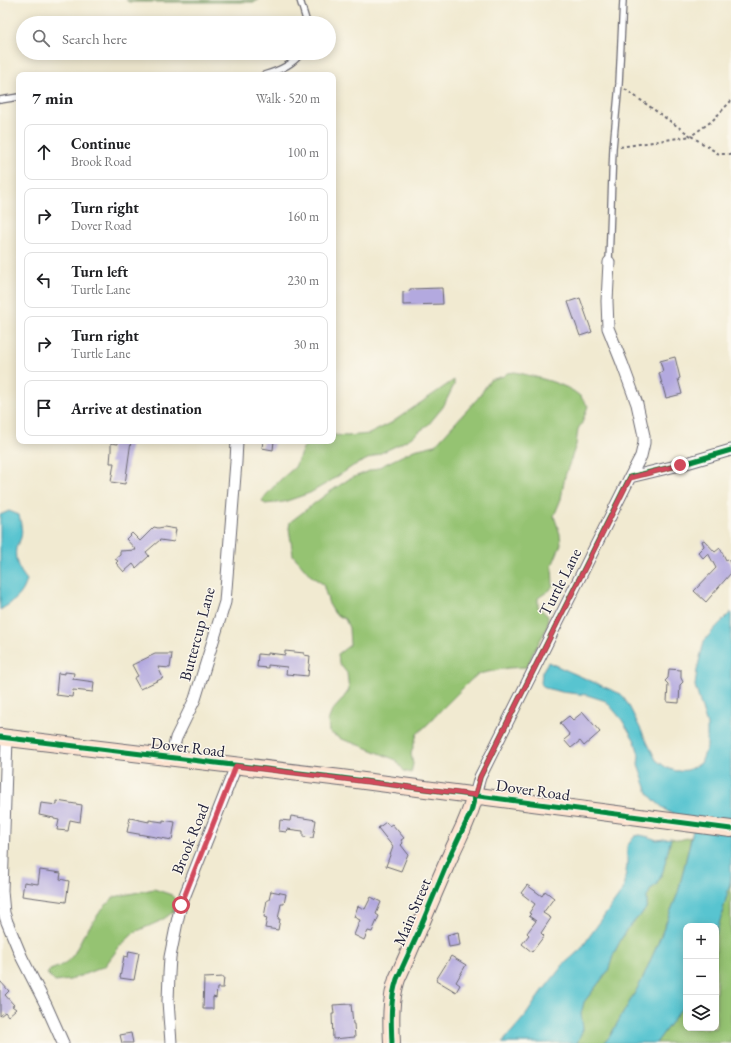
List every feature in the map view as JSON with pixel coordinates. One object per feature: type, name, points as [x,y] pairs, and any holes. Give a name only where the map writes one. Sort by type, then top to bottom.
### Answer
[{"type":"street","name":"Turtle Lane","points":[[475,795],[480,777],[641,456],[644,436],[637,404],[608,328],[608,262]]},
{"type":"street","name":"Buttercup Lane","points":[[171,758],[176,738],[195,698],[225,602],[237,444]]},
{"type":"street","points":[[630,478],[731,450]]},
{"type":"street","points":[[3,737],[2,904],[7,922],[22,958],[63,1043]]},
{"type":"street","name":"Dover Road","points":[[3,737],[730,828]]},
{"type":"street","name":"Brook Road","points":[[171,1043],[168,1001],[169,974],[170,957],[177,922],[181,905],[190,881],[236,766]]},
{"type":"street","name":"Main Street","points":[[392,1043],[391,1018],[397,980],[452,852],[471,812],[475,795]]},
{"type":"lane","points":[[300,0],[305,16]]},
{"type":"lane","points":[[608,262],[613,148],[619,84],[623,0]]},
{"type":"lane","points":[[273,72],[289,65],[294,60]]},
{"type":"lane","points":[[0,100],[16,97]]},
{"type":"path","points":[[619,84],[691,136],[719,154],[731,154]]},
{"type":"path","points":[[613,148],[691,136],[712,121],[731,100]]},
{"type":"green space","points":[[126,0],[258,0],[255,2],[129,2]]},
{"type":"green space","points":[[515,372],[567,387],[580,396],[588,406],[582,423],[578,429],[576,445],[565,476],[561,499],[554,516],[560,534],[561,544],[552,566],[553,585],[550,590],[538,598],[538,607],[548,616],[547,628],[527,667],[508,668],[478,674],[417,734],[411,754],[413,764],[411,773],[404,771],[396,760],[341,739],[329,732],[328,721],[332,711],[349,690],[347,673],[339,663],[338,654],[350,645],[349,628],[345,619],[335,614],[329,604],[323,584],[311,576],[293,555],[289,528],[290,522],[349,479],[377,468],[414,450],[435,445],[478,398],[490,380],[504,376],[507,373]]},
{"type":"green space","points":[[454,380],[454,385],[443,407],[428,425],[412,437],[353,466],[310,493],[284,502],[265,504],[262,501],[280,480],[295,467],[303,448],[307,444],[336,444],[336,435],[369,434],[391,423]]},
{"type":"green space","points":[[691,837],[678,893],[641,982],[610,1036],[604,1043],[577,1043],[583,1029],[581,1014],[584,1002],[608,971],[614,953],[626,930],[645,910],[647,905],[647,897],[651,889],[657,884],[663,871],[671,838],[679,840]]},
{"type":"green space","points":[[731,876],[731,1043],[656,1043],[683,1006],[683,1031],[719,1031],[719,924]]},
{"type":"green space","points":[[154,889],[172,895],[175,900],[173,912],[158,922],[135,932],[120,946],[105,966],[70,980],[55,982],[47,974],[50,970],[68,961],[102,909],[114,897]]},
{"type":"water","points":[[9,511],[19,515],[22,534],[16,547],[16,561],[19,569],[27,580],[20,594],[0,610],[0,515]]},
{"type":"water","points":[[731,612],[730,884],[719,924],[683,923],[683,1006],[656,1043],[604,1043],[610,1036],[641,982],[658,943],[678,893],[694,826],[667,811],[648,793],[638,765],[639,755],[635,741],[622,720],[606,701],[587,695],[545,688],[541,684],[542,672],[548,662],[621,694],[629,706],[656,760],[667,768],[676,771],[688,770],[701,763],[707,747],[707,725],[695,686],[704,641]]},
{"type":"water","points":[[640,835],[657,840],[671,838],[663,871],[657,884],[651,889],[647,897],[647,905],[645,910],[626,930],[614,953],[608,971],[584,1002],[581,1014],[583,1029],[577,1043],[502,1043],[526,1015],[563,965],[581,949],[623,890],[627,866],[627,846],[635,836]]},
{"type":"building","points":[[442,288],[443,304],[403,305],[403,292],[410,291],[410,289]]},
{"type":"building","points":[[580,298],[592,332],[580,336],[568,302]]},
{"type":"building","points":[[675,357],[682,394],[666,398],[659,373],[663,371],[660,361]]},
{"type":"building","points":[[111,444],[131,444],[125,484],[111,482],[114,463],[110,463]]},
{"type":"building","points":[[263,444],[274,444],[273,450],[262,448]]},
{"type":"building","points":[[154,527],[176,529],[174,542],[160,540],[146,552],[149,556],[136,568],[133,564],[124,572],[116,563],[118,561],[115,559],[120,555],[120,551],[136,550],[126,539],[132,533],[140,541]]},
{"type":"building","points":[[704,540],[715,552],[720,548],[726,560],[728,559],[731,565],[731,573],[706,602],[694,591],[716,568],[708,553],[703,558],[698,552],[704,546],[702,541]]},
{"type":"building","points":[[285,651],[304,653],[304,655],[310,656],[308,676],[286,674],[287,667],[268,665],[268,668],[257,667],[258,654],[268,655],[268,653],[285,655]]},
{"type":"building","points":[[155,654],[172,654],[170,668],[158,667],[163,678],[140,689],[134,678],[138,676],[132,665]]},
{"type":"building","points":[[669,669],[681,670],[681,678],[683,682],[680,685],[679,703],[667,702],[668,684],[665,681],[668,678]]},
{"type":"building","points":[[65,672],[74,673],[73,679],[94,682],[93,692],[73,690],[72,697],[56,695],[58,673],[65,674]]},
{"type":"building","points":[[583,712],[600,732],[584,746],[580,741],[571,748],[564,740],[570,735],[560,723],[569,716],[573,720]]},
{"type":"building","points":[[57,801],[82,805],[80,822],[70,820],[68,831],[57,830],[59,820],[39,815],[41,803],[57,805]]},
{"type":"building","points":[[291,816],[316,820],[313,838],[303,837],[303,831],[287,829],[286,832],[279,831],[280,820],[290,821]]},
{"type":"building","points":[[130,818],[149,822],[149,820],[163,822],[163,820],[175,822],[172,840],[127,832]]},
{"type":"building","points":[[386,822],[389,826],[392,824],[404,838],[401,840],[403,843],[401,845],[408,854],[401,871],[386,866],[393,847],[378,828]]},
{"type":"building","points":[[40,870],[61,873],[60,879],[69,881],[66,902],[22,896],[24,882],[38,884]]},
{"type":"building","points":[[527,885],[542,896],[545,891],[554,898],[543,913],[551,918],[541,933],[544,936],[532,952],[522,944],[529,935],[527,933],[536,921],[529,916],[531,914],[529,913],[535,904],[521,893]]},
{"type":"building","points":[[271,891],[286,894],[284,904],[281,904],[278,919],[280,919],[278,930],[265,928],[267,918],[264,917],[267,900],[269,900]]},
{"type":"building","points":[[371,897],[381,902],[376,914],[379,916],[372,932],[368,931],[364,940],[354,935],[360,920],[354,917],[358,906],[365,909]]},
{"type":"building","points":[[458,932],[460,945],[449,947],[447,935]]},
{"type":"building","points":[[129,951],[139,953],[134,980],[120,978],[124,956],[128,957]]},
{"type":"building","points":[[451,956],[466,965],[456,982],[460,985],[456,992],[436,980]]},
{"type":"building","points":[[224,977],[223,988],[217,988],[216,998],[213,997],[213,1009],[203,1009],[204,978]]},
{"type":"building","points":[[0,981],[9,991],[5,995],[14,1005],[12,1006],[16,1009],[8,1016],[5,1012],[0,1016]]},
{"type":"building","points":[[351,1004],[355,1037],[333,1039],[333,1005]]},
{"type":"building","points":[[131,1033],[133,1043],[122,1043],[120,1035]]},
{"type":"cycle path","points":[[392,1043],[392,1003],[397,979],[471,812],[480,777],[630,477],[680,465],[731,450]]},
{"type":"cycle path","points":[[0,737],[341,778],[731,829]]},
{"type":"route","points":[[181,905],[236,766],[475,795],[480,777],[630,478],[680,465]]}]
